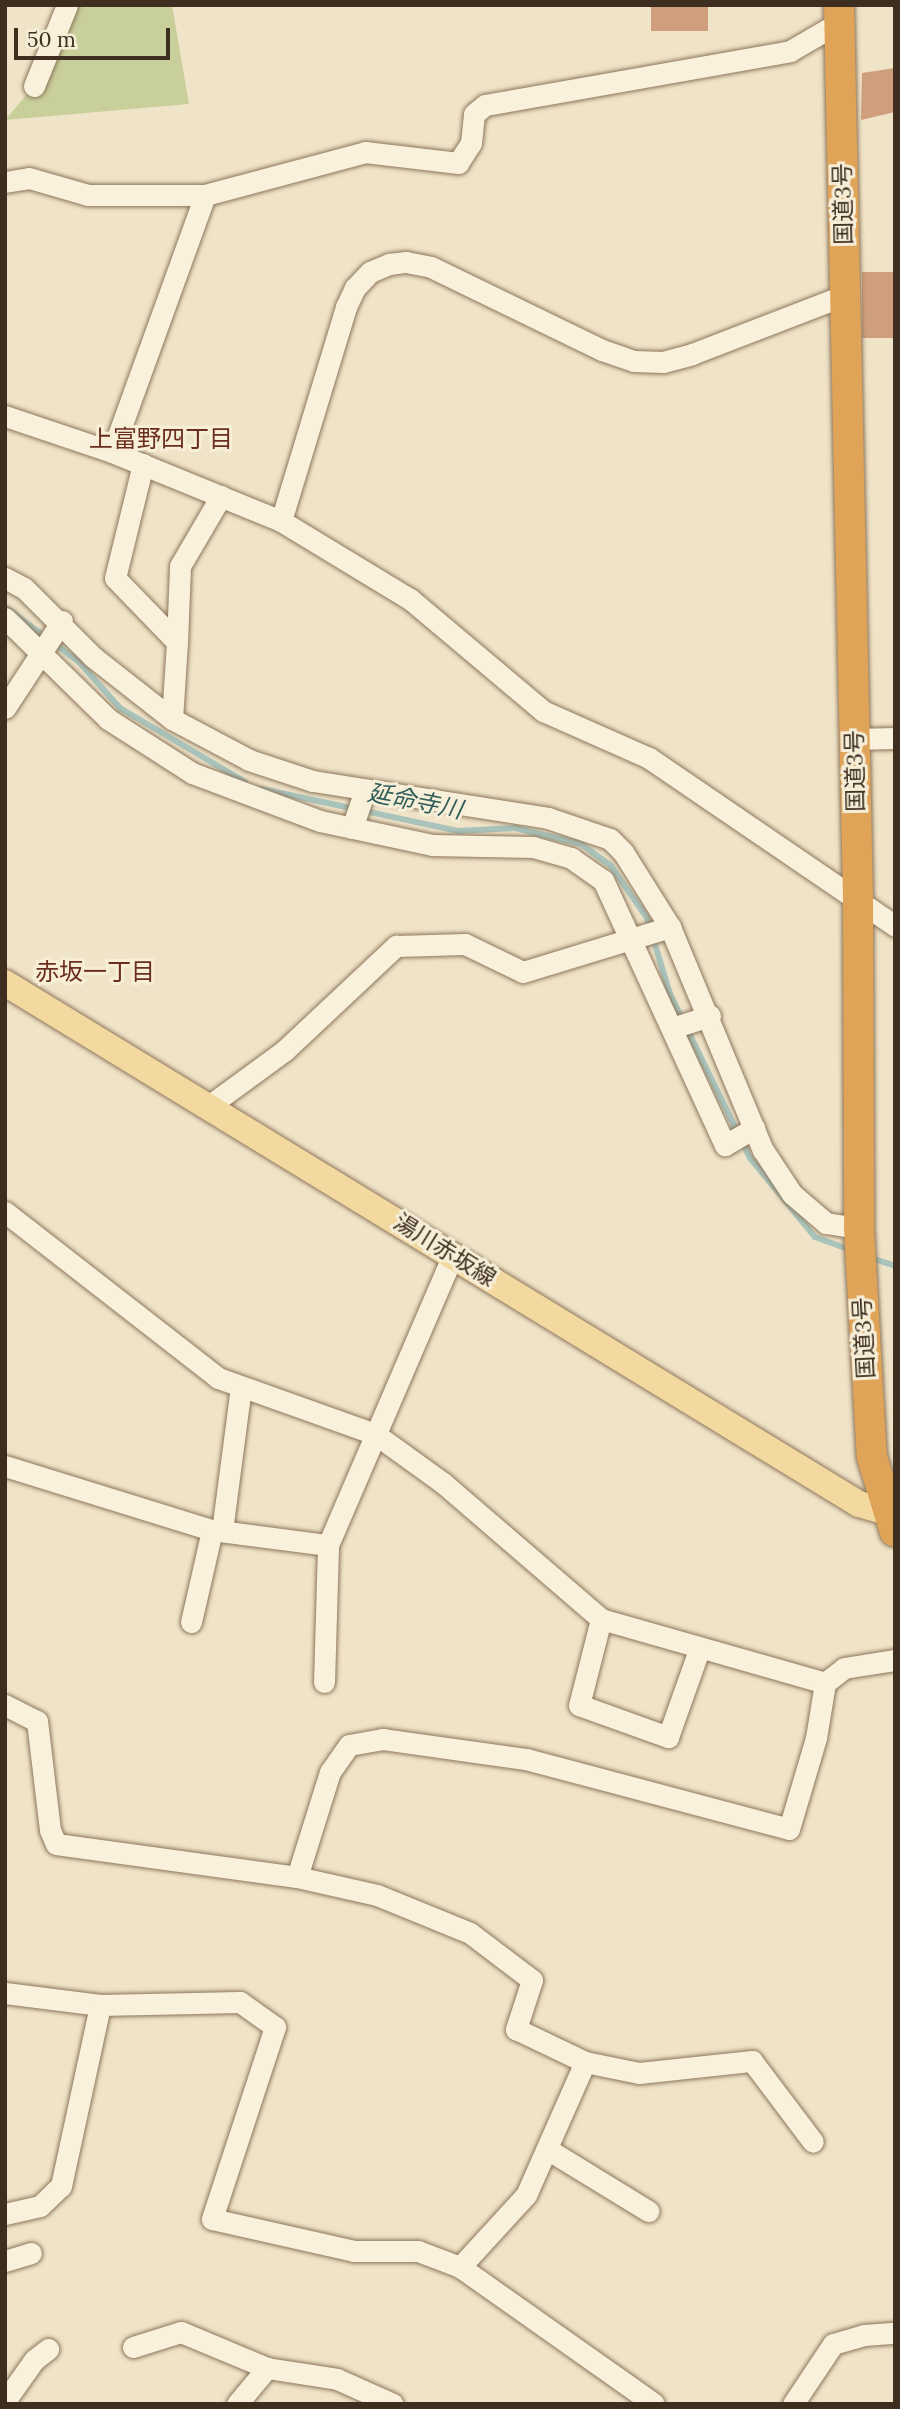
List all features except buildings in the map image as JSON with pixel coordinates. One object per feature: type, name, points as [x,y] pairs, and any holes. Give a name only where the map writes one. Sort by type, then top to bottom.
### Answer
[{"type":"highway","name":"国道3号","points":[[839,13],[858,898],[859,1235],[872,1457],[891,1522]]},
{"type":"main road","name":"湯川赤坂線","points":[[5,983],[210,1105],[891,1522]]},
{"type":"street","points":[[34,86],[66,5]]},
{"type":"street","points":[[5,183],[29,178],[88,195],[205,195],[365,152],[458,163],[471,143],[474,114],[485,105],[790,51],[839,13]]},
{"type":"street","points":[[111,452],[205,195]]},
{"type":"street","points":[[281,521],[346,307],[355,288],[370,272],[389,264],[406,262],[430,267],[602,350],[634,361],[663,362],[692,355],[845,295]]},
{"type":"street","points":[[5,416],[143,464],[281,521],[410,599],[543,711],[649,758],[858,898],[895,926]]},
{"type":"street","points":[[143,464],[115,578],[177,642]]},
{"type":"street","points":[[172,719],[180,566],[221,496]]},
{"type":"street","points":[[5,578],[62,621],[93,656],[172,719],[249,760],[313,781],[548,818],[610,839],[623,852],[670,927],[710,1016],[754,1128],[792,1194],[826,1223],[859,1235]]},
{"type":"street","points":[[5,618],[108,719],[192,773],[287,810],[352,828],[432,845],[533,847],[571,858],[603,880],[633,940],[725,1145],[754,1128]]},
{"type":"street","points":[[5,708],[62,621]]},
{"type":"street","points":[[854,740],[895,738]]},
{"type":"street","points":[[352,828],[365,789]]},
{"type":"street","points":[[210,1105],[284,1051],[396,946],[465,944],[523,972],[670,927]]},
{"type":"street","points":[[672,1028],[710,1016]]},
{"type":"street","points":[[5,1212],[218,1378],[375,1434],[453,1491],[601,1619],[699,1650],[825,1683]]},
{"type":"street","points":[[324,1682],[328,1545],[453,1255]]},
{"type":"street","points":[[191,1622],[217,1531],[241,1387]]},
{"type":"street","points":[[5,1466],[217,1531],[328,1545]]},
{"type":"street","points":[[601,1619],[579,1705],[668,1737],[699,1650]]},
{"type":"street","points":[[297,1877],[330,1772],[349,1745],[383,1739],[526,1759],[789,1829],[816,1738],[825,1683],[844,1668],[895,1660]]},
{"type":"street","points":[[5,1705],[37,1721],[50,1830],[56,1844],[297,1877],[377,1895],[470,1933],[532,1980],[516,2029],[586,2062],[639,2073],[752,2061],[813,2142]]},
{"type":"street","points":[[5,1993],[100,2005],[240,2002],[275,2027],[212,2219],[354,2251],[418,2251],[460,2267],[654,2404]]},
{"type":"street","points":[[5,2214],[40,2206],[61,2186],[100,2005]]},
{"type":"street","points":[[460,2267],[526,2195],[586,2062]]},
{"type":"street","points":[[547,2149],[648,2211]]},
{"type":"street","points":[[5,2261],[31,2252]]},
{"type":"street","points":[[133,2347],[181,2332],[267,2368],[337,2379],[393,2404]]},
{"type":"street","points":[[793,2404],[833,2344],[864,2335],[895,2333]]},
{"type":"street","points":[[5,2401],[34,2361],[48,2349]]},
{"type":"street","points":[[237,2404],[267,2368]]},
{"type":"green space","points":[[67,5],[172,5],[189,104],[5,120],[34,86]]},
{"type":"waterway","name":"延命寺川","points":[[5,607],[79,662],[120,708],[245,782]]},
{"type":"waterway","name":"延命寺川","points":[[262,789],[458,831],[515,828],[581,844],[611,866],[647,918],[670,994],[750,1158],[815,1237],[851,1250]]},
{"type":"waterway","name":"延命寺川","points":[[871,1258],[895,1266]]},
{"type":"district","name":"上富野四丁目","points":[[161,439]]},
{"type":"district","name":"赤坂一丁目","points":[[95,972]]}]
